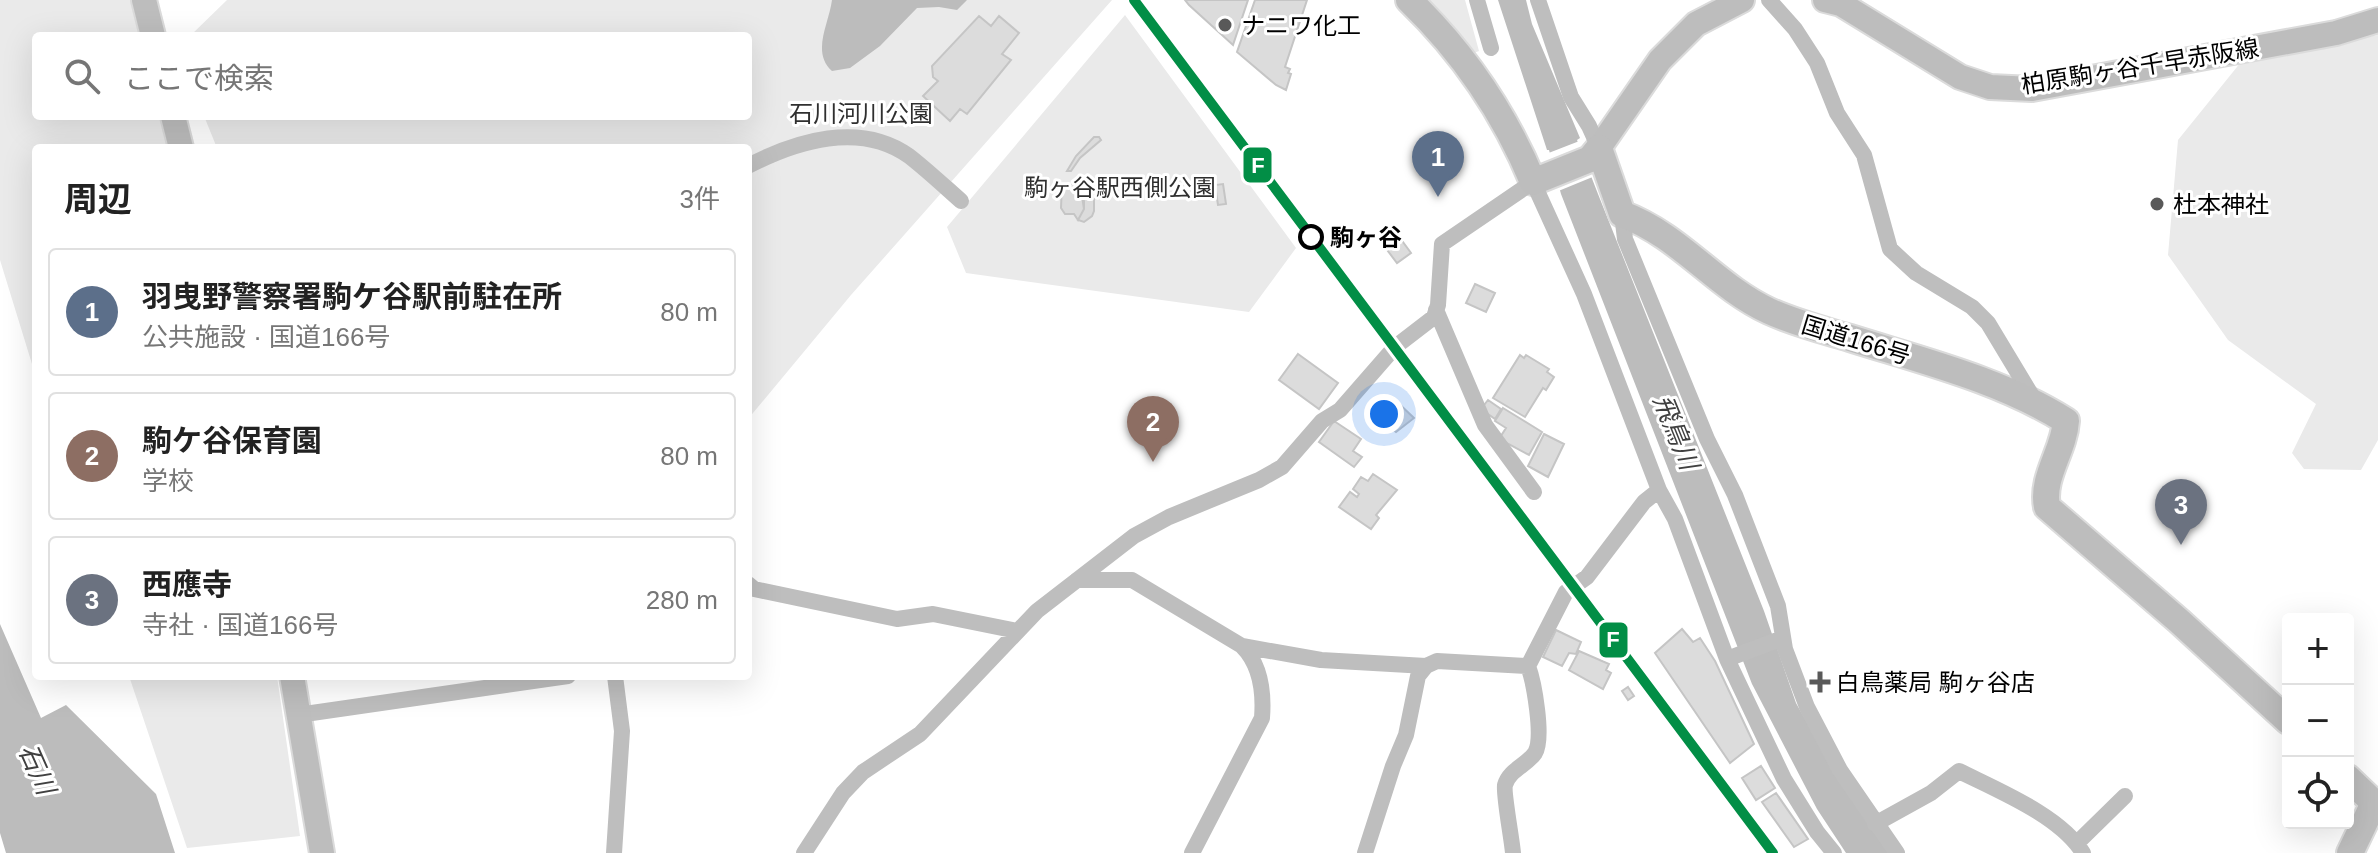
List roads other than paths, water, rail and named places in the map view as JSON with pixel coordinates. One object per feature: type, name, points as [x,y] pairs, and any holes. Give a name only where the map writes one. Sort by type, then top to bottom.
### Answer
[{"type":"highway","points":[[1413,1],[1482,84],[1541,180],[1594,154],[1622,214]]},
{"type":"highway","name":"国道166号","points":[[1622,214],[1649,224],[1743,296],[1766,309],[1922,360],[2036,403],[2066,421],[2065,433],[2044,493],[2047,507],[2282,715]]},
{"type":"highway","points":[[2350,853],[2374,803],[2354,784]]},
{"type":"main road","points":[[144,0],[152,32]]},
{"type":"main road","points":[[1594,154],[1660,60],[1696,24],[1742,0]]},
{"type":"main road","name":"柏原駒ヶ谷千早赤阪線","points":[[1825,0],[1841,4],[1960,77],[2003,88],[2032,89],[2336,33],[2378,20]]},
{"type":"main road","points":[[174,120],[180,144]]},
{"type":"main road","points":[[293,680],[322,853]]},
{"type":"street","points":[[1477,0],[1491,48]]},
{"type":"street","points":[[1538,0],[1571,97],[1589,126],[1594,154]]},
{"type":"street","points":[[1769,0],[1795,29],[1817,63],[1837,113],[1864,155],[1890,249],[1916,273],[1972,307],[1988,323],[2036,403]]},
{"type":"street","points":[[752,164],[830,136],[868,138],[906,154],[961,201]]},
{"type":"street","points":[[804,853],[843,793],[863,772],[920,734],[1037,611],[1134,536],[1282,467],[1322,421],[1340,410],[1402,341],[1434,317],[1442,244],[1541,180],[1659,490],[1675,519],[1730,658],[1784,779],[1834,853]]},
{"type":"street","points":[[1622,214],[1625,239],[1707,439],[1735,495],[1778,606],[1781,639],[1807,707],[1840,770],[1897,853]]},
{"type":"street","points":[[1436,310],[1485,425],[1534,492]]},
{"type":"street","points":[[1513,853],[1504,789],[1507,779],[1535,752],[1539,735],[1528,666],[1566,592],[1587,577],[1644,502],[1659,490]]},
{"type":"street","points":[[1077,580],[1132,580],[1242,646],[1254,657],[1263,703],[1262,718],[1192,853]]},
{"type":"street","points":[[752,587],[897,619],[933,614],[1017,631]]},
{"type":"street","points":[[1730,658],[1781,639]]},
{"type":"street","points":[[1242,646],[1321,660],[1426,666]]},
{"type":"street","points":[[1365,853],[1406,735],[1418,676],[1426,666],[1437,661],[1528,666]]},
{"type":"street","points":[[298,715],[540,680]]},
{"type":"street","points":[[614,853],[622,731],[616,680]]},
{"type":"street","points":[[1875,824],[1931,793],[1959,771],[2030,806],[2080,848],[2125,796]]},
{"type":"water","points":[[832,0],[967,0],[957,10],[917,8],[880,46],[850,68],[832,71],[826,63],[822,47]]},
{"type":"water","name":"飛鳥川","points":[[1498,0],[1526,0],[1532,24],[1580,138],[1577,140],[1598,194],[1764,611],[1796,703],[1833,769],[1889,853],[1846,853],[1817,809],[1752,684],[1561,194]]},
{"type":"water","name":"石川","points":[[0,624],[41,718],[66,705],[156,794],[175,853],[6,853],[0,833]]},
{"type":"place","name":"ナニワ化工","points":[[1225,25]]},
{"type":"place","name":"羽曳野警察署駒ケ谷駅前駐在所","points":[[1438,197]]},
{"type":"place","name":"杜本神社","points":[[2157,204]]},
{"type":"place","name":"駒ヶ谷","points":[[1311,237]]},
{"type":"place","name":"駒ケ谷保育園","points":[[1153,462]]},
{"type":"place","name":"西應寺","points":[[2181,545]]},
{"type":"place","name":"白鳥薬局 駒ヶ谷店","points":[[1820,682]]},
{"type":"park label","name":"石川河川公園","points":[[861,113]]},
{"type":"park label","name":"駒ヶ谷駅西側公園","points":[[1120,187]]}]
